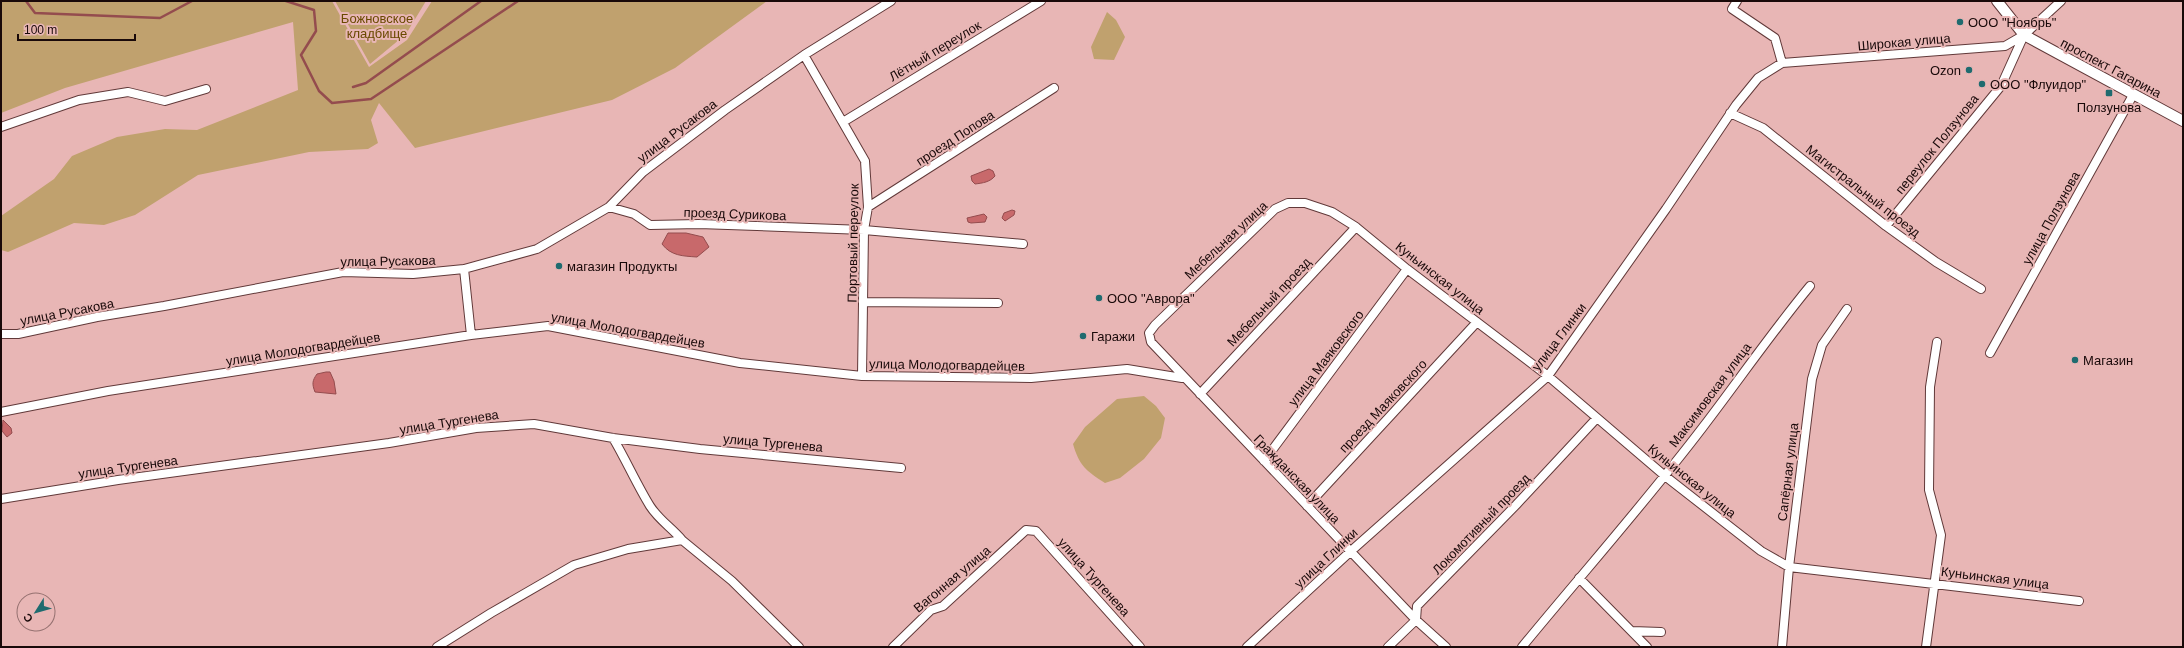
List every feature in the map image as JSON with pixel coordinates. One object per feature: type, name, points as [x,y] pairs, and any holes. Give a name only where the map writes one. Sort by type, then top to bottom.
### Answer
[{"type":"main road","name":"проспект Гагарина","points":[[1997,1],[2024,35],[2183,120]]},
{"type":"street","name":"улица Русакова","points":[[1,334],[18,334],[97,316],[164,306],[343,272],[413,274],[464,269],[537,249],[609,207],[643,172],[725,110],[804,55],[891,1]]},
{"type":"street","name":"Лётный переулок","points":[[843,122],[1041,1]]},
{"type":"street","points":[[1737,1],[1732,8],[1775,38],[1782,63]]},
{"type":"street","name":"переулок Ползунова","points":[[1886,226],[2000,86],[2024,35],[2061,1]]},
{"type":"street","name":"Широкая улица","points":[[1782,63],[2005,46],[2024,35]]},
{"type":"street","name":"Портовый переулок","points":[[804,55],[865,161],[868,207],[864,230],[862,376]]},
{"type":"street","name":"улица Глинки","points":[[1247,647],[1351,551],[1548,376],[1666,209],[1730,113],[1758,78],[1782,63]]},
{"type":"street","name":"проезд Попова","points":[[868,207],[1054,88]]},
{"type":"street","points":[[1,127],[79,100],[128,92],[166,101],[206,89]]},
{"type":"street","name":"улица Ползунова","points":[[1990,353],[2134,95]]},
{"type":"street","name":"Магистральный проезд","points":[[1730,113],[1763,128],[1886,226],[1936,262],[1981,289]]},
{"type":"street","name":"Куньинская улица","points":[[1288,203],[1305,203],[1332,212],[1356,227],[1407,269],[1548,376],[1596,419],[1665,476],[1761,551],[1789,567],[2079,601]]},
{"type":"street","name":"Мебельная улица","points":[[1149,333],[1155,325],[1262,221],[1275,209],[1288,203]]},
{"type":"street","name":"проезд Сурикова","points":[[609,207],[634,214],[650,225],[699,224],[864,230]]},
{"type":"street","name":"Мебельный проезд","points":[[1200,394],[1356,227]]},
{"type":"street","points":[[864,230],[1023,244]]},
{"type":"street","points":[[464,269],[471,335]]},
{"type":"street","name":"улица Маяковского","points":[[1264,461],[1407,269]]},
{"type":"street","name":"Максимовская улица","points":[[1522,647],[1665,476],[1703,427],[1769,336],[1810,286]]},
{"type":"street","points":[[863,302],[998,303]]},
{"type":"street","name":"Сапёрная улица","points":[[1782,647],[1789,567],[1812,380],[1822,345],[1847,309]]},
{"type":"street","name":"проезд Маяковского","points":[[1307,506],[1477,322]]},
{"type":"street","name":"улица Молодогвардейцев","points":[[1,412],[108,391],[471,335],[548,326],[740,363],[862,376],[1031,378],[1127,369],[1182,378]]},
{"type":"street","name":"Гражданская улица","points":[[1149,333],[1151,342],[1182,378],[1200,394],[1416,620],[1446,647]]},
{"type":"street","points":[[1926,647],[1941,535],[1929,490],[1930,387],[1936,342]]},
{"type":"street","name":"Локомотивный проезд","points":[[1416,620],[1417,606],[1516,505],[1596,419]]},
{"type":"street","name":"улица Тургенева","points":[[1,499],[118,480],[390,444],[476,428],[534,424],[613,438],[700,449],[901,468]]},
{"type":"street","points":[[613,438],[650,506],[659,518],[672,527],[682,540],[732,581],[799,647]]},
{"type":"street","name":"улица Тургенева","points":[[1026,530],[1036,531],[1140,647]]},
{"type":"street","name":"Вагонная улица","points":[[893,647],[931,610],[943,606],[1026,530]]},
{"type":"street","points":[[437,647],[491,613],[574,565],[628,549],[682,540]]},
{"type":"street","points":[[1579,578],[1647,647]]},
{"type":"street","points":[[1388,647],[1416,620]]},
{"type":"street","points":[[1632,631],[1661,632]]},
{"type":"green space","points":[[1,1],[332,1],[369,67],[407,40],[432,1],[767,1],[675,68],[612,100],[415,148],[379,103],[371,120],[378,143],[368,149],[309,152],[198,175],[135,215],[104,225],[74,223],[8,252],[1,250],[1,216],[54,179],[72,156],[117,137],[165,129],[197,130],[298,90],[293,22],[65,88],[1,113]]},
{"type":"green space","name":"Божновское кладбище","points":[[335,1],[426,1],[406,34],[370,64]]},
{"type":"green space","points":[[1107,12],[1116,20],[1125,37],[1114,60],[1094,59],[1091,47]]},
{"type":"green space","points":[[1144,396],[1156,406],[1165,418],[1161,438],[1144,459],[1120,478],[1105,483],[1084,467],[1075,451],[1073,444],[1085,427],[1117,399]]},
{"type":"shaded area","points":[[989,169],[993,171],[995,176],[991,180],[984,183],[975,184],[972,181],[971,176]]},
{"type":"shaded area","points":[[1012,210],[1015,211],[1014,215],[1005,221],[1002,218],[1004,213]]},
{"type":"shaded area","points":[[984,214],[987,217],[985,222],[968,222],[967,218]]},
{"type":"shaded area","points":[[668,233],[686,233],[703,237],[709,247],[697,257],[678,255],[669,251],[662,244]]},
{"type":"shaded area","points":[[330,372],[334,381],[336,394],[315,392],[313,381],[315,376]]},
{"type":"shaded area","points":[[3,420],[11,428],[12,433],[7,437],[2,431]]},
{"type":"waterway","points":[[26,1],[35,13],[160,18],[192,1]]},
{"type":"waterway","points":[[286,1],[314,10],[316,31],[301,55],[319,91],[332,103],[371,99],[518,1]]},
{"type":"waterway","points":[[353,87],[366,83],[481,1]]},
{"type":"place","name":"ООО \"Ноябрь\"","points":[[1960,22]]},
{"type":"place","name":"Ozon","points":[[1969,70]]},
{"type":"place","name":"ООО \"Флуидор\"","points":[[1982,84]]},
{"type":"place","name":"Ползунова","points":[[2109,93]]},
{"type":"place","name":"магазин Продукты","points":[[559,266]]},
{"type":"place","name":"ООО \"Аврора\"","points":[[1099,298]]},
{"type":"place","name":"Гаражи","points":[[1083,336]]},
{"type":"place","name":"Магазин","points":[[2075,360]]}]
